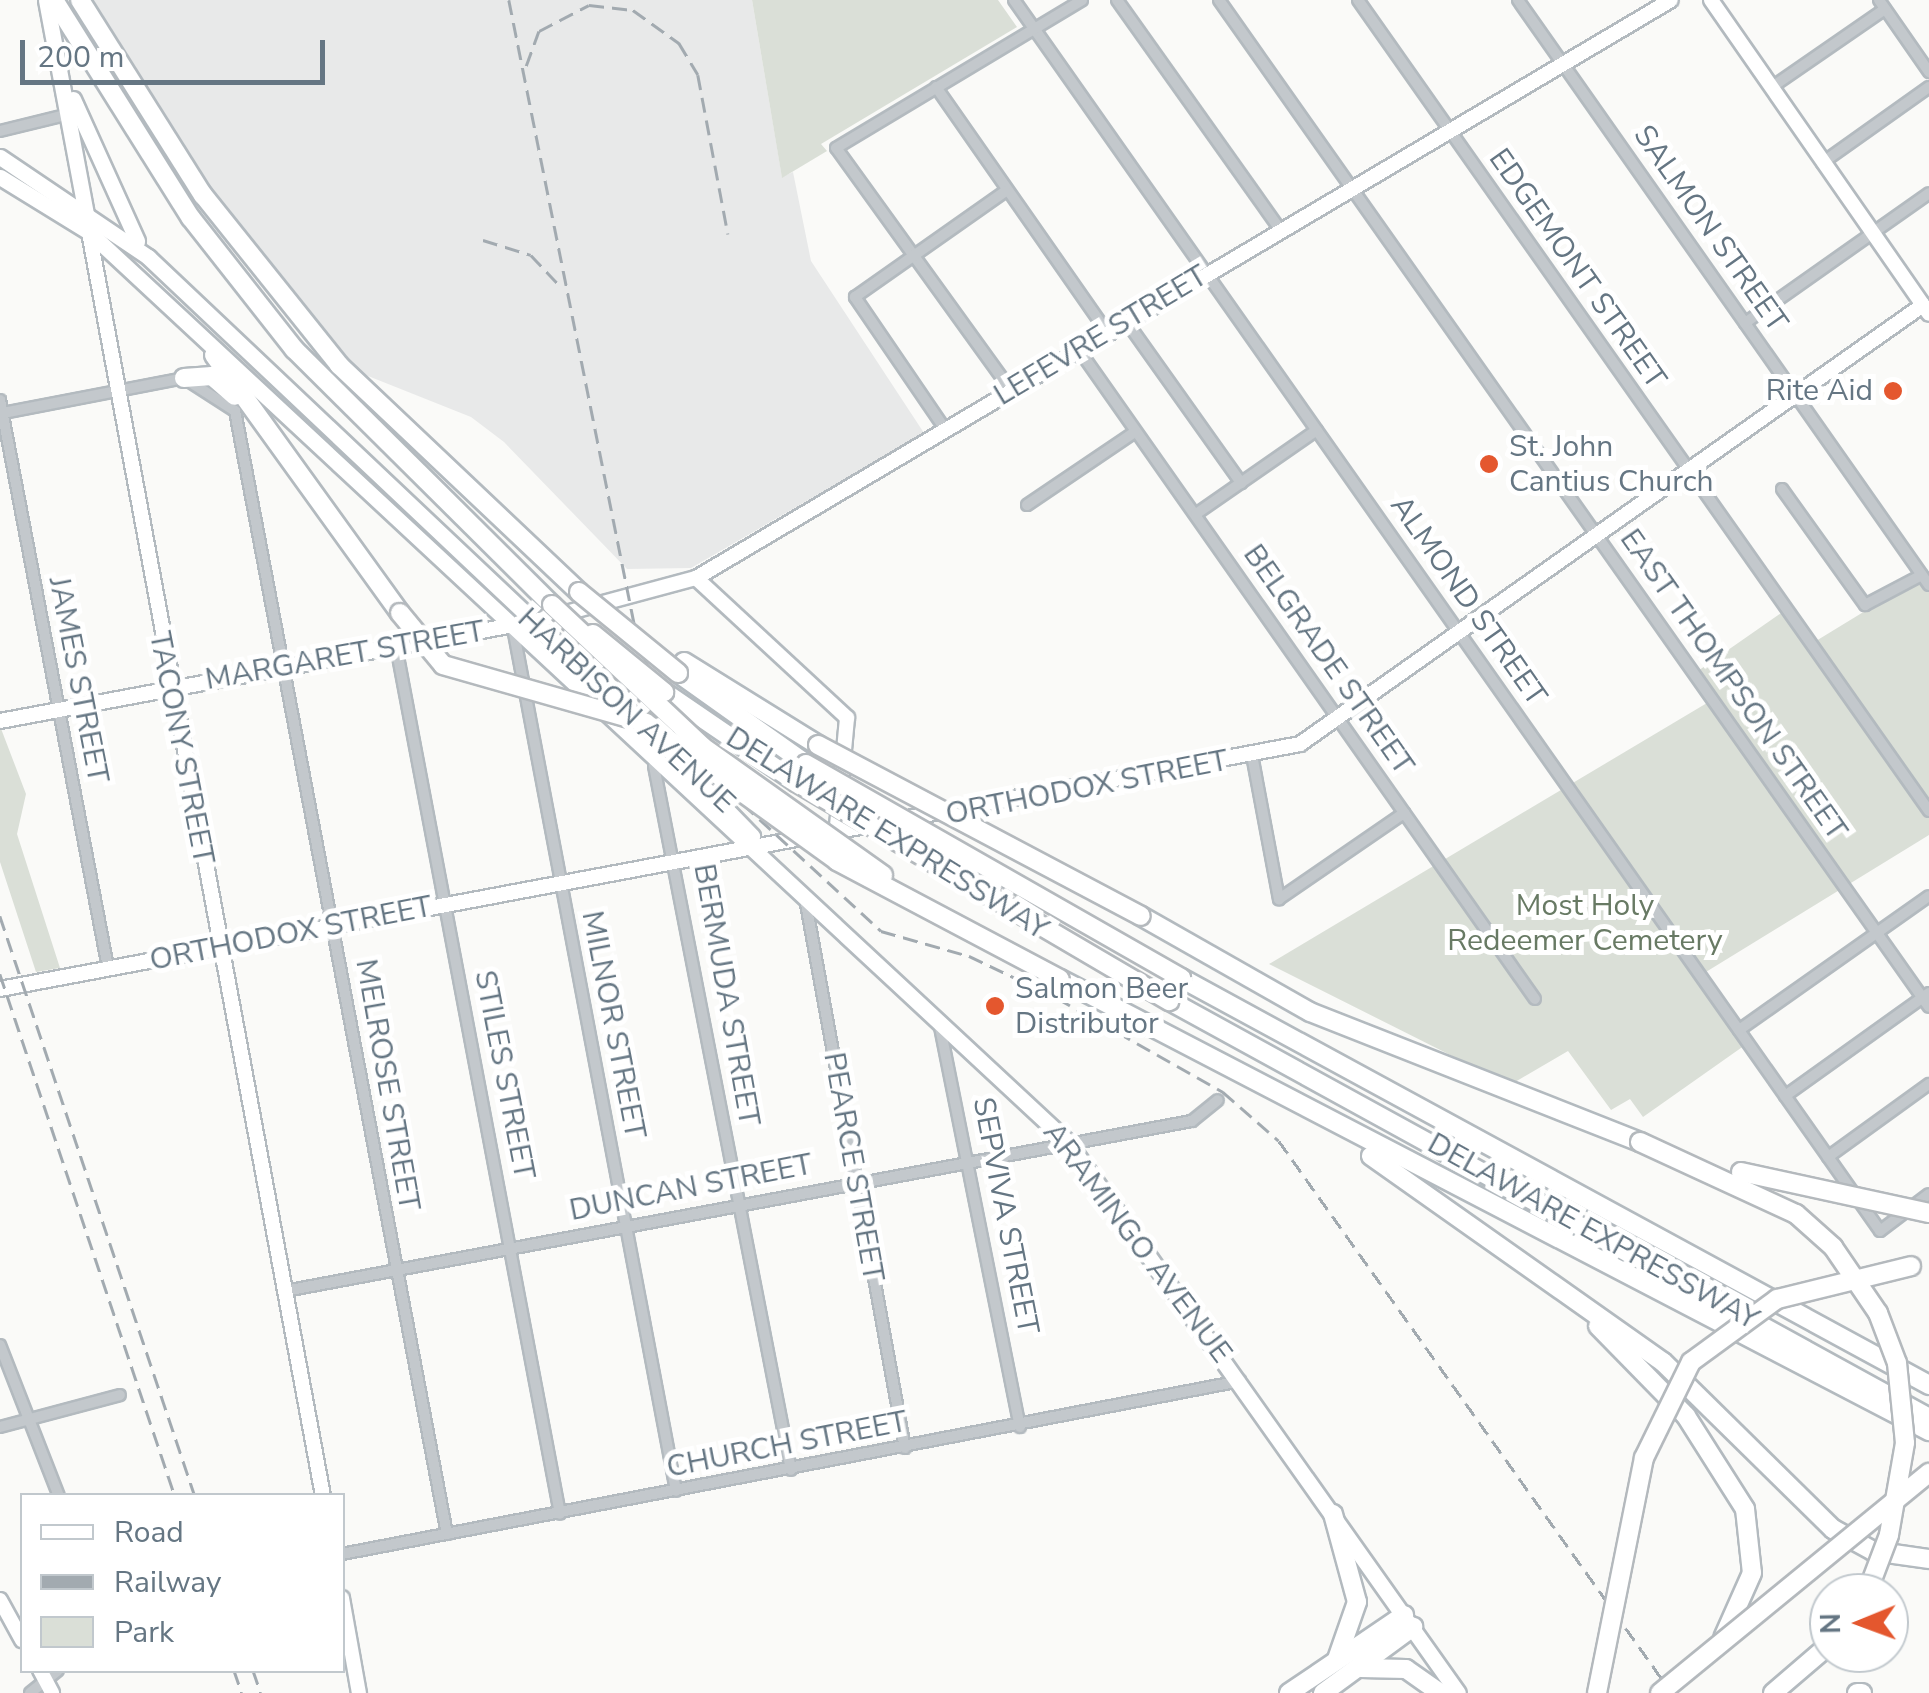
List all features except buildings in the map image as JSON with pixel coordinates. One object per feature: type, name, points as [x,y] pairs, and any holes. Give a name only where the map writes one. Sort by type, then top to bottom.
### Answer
[{"type":"highway","name":"DELAWARE EXPRESSWAY","points":[[54,0],[126,121],[294,349],[552,604],[664,692],[796,782],[1170,1001],[1929,1418]]},
{"type":"highway","points":[[80,0],[148,115],[339,365],[372,401],[580,592],[681,667],[1310,1012],[1502,1095],[1640,1142],[1841,1201],[1929,1214]]},
{"type":"highway","points":[[214,355],[400,613],[443,665],[646,724],[836,861],[1929,1431]]},
{"type":"highway","points":[[184,378],[221,380],[270,435]]},
{"type":"highway","points":[[552,604],[741,778],[1060,979]]},
{"type":"highway","name":"DELAWARE EXPRESSWAY","points":[[681,667],[806,764],[1181,978],[1929,1385]]},
{"type":"highway","points":[[1247,1078],[1521,1260],[1663,1362],[1819,1518],[1874,1551],[1929,1560]]},
{"type":"highway","points":[[1640,1142],[1796,1214],[1833,1247],[1878,1314],[1897,1362],[1905,1443],[1889,1535],[1874,1573]]},
{"type":"highway","points":[[1521,1260],[1629,1352],[1686,1416],[1738,1495],[1752,1540],[1748,1587],[1720,1643]]},
{"type":"highway","points":[[1597,1693],[1644,1458],[1691,1362],[1778,1299],[1920,1266]]},
{"type":"highway","points":[[1660,1693],[1929,1473]]},
{"type":"highway","points":[[1333,1514],[1356,1602],[1337,1659]]},
{"type":"highway","points":[[1289,1693],[1337,1659],[1408,1621]]},
{"type":"highway","points":[[1324,1693],[1408,1621]]},
{"type":"highway","points":[[1773,1693],[1809,1662]]},
{"type":"highway","points":[[1356,1669],[1406,1669],[1440,1693]]},
{"type":"main road","name":"TACONY STREET","points":[[46,0],[89,232]]},
{"type":"main road","points":[[60,62],[108,190],[148,257]]},
{"type":"main road","name":"HARBISON AVENUE","points":[[0,157],[84,206],[148,257],[746,824],[756,844]]},
{"type":"main road","name":"HARBISON AVENUE","points":[[0,177],[89,232],[214,355],[513,626],[654,766],[756,844]]},
{"type":"main road","name":"ARAMINGO AVENUE","points":[[756,844],[1067,1141],[1458,1693]]},
{"type":"street","name":"ALMOND STREET","points":[[1014,0],[1880,1231],[1929,1194]]},
{"type":"street","points":[[1010,389],[917,254],[836,148],[1082,0]]},
{"type":"street","points":[[1117,0],[1280,230]]},
{"type":"street","name":"EAST THOMPSON STREET","points":[[1219,0],[1927,999]]},
{"type":"street","name":"EDGEMONT STREET","points":[[1358,0],[1929,811]]},
{"type":"street","name":"SALMON STREET","points":[[1518,0],[1926,580]]},
{"type":"street","name":"LEFEVRE STREET","points":[[513,626],[696,578],[1670,0]]},
{"type":"street","points":[[1711,0],[1871,233],[1927,307]]},
{"type":"street","points":[[1772,88],[1882,5],[1929,72]]},
{"type":"street","points":[[936,87],[1108,332]]},
{"type":"street","points":[[1822,163],[1929,87]]},
{"type":"street","points":[[0,131],[68,114]]},
{"type":"street","points":[[945,429],[855,298],[1006,191]]},
{"type":"street","points":[[1745,323],[1929,193]]},
{"type":"street","name":"TACONY STREET","points":[[89,232],[169,688],[322,1493]]},
{"type":"street","name":"ORTHODOX STREET","points":[[0,988],[333,928],[756,844],[836,837],[1300,744],[1927,307]]},
{"type":"street","points":[[1126,321],[1241,483]]},
{"type":"street","name":"BELGRADE STREET","points":[[1079,350],[1534,1000]]},
{"type":"street","points":[[3,413],[184,378]]},
{"type":"street","name":"MELROSE STREET","points":[[184,378],[235,411],[446,1534]]},
{"type":"street","name":"JAMES STREET","points":[[0,400],[108,968]]},
{"type":"street","points":[[1196,514],[1317,430]]},
{"type":"street","points":[[1027,505],[1135,432]]},
{"type":"street","points":[[1782,488],[1866,605],[1926,580]]},
{"type":"street","points":[[696,578],[847,718],[836,837]]},
{"type":"street","name":"MARGARET STREET","points":[[0,721],[513,626]]},
{"type":"street","name":"MILNOR STREET","points":[[513,626],[676,1491]]},
{"type":"street","name":"STILES STREET","points":[[396,646],[560,1514]]},
{"type":"street","points":[[1252,755],[1279,899],[1404,814]]},
{"type":"street","name":"BERMUDA STREET","points":[[654,766],[677,862],[790,1470]]},
{"type":"street","name":"PEARCE STREET","points":[[803,887],[905,1448]]},
{"type":"street","points":[[1739,1030],[1929,896]]},
{"type":"street","points":[[1786,1096],[1927,999]]},
{"type":"street","name":"SEPVIVA STREET","points":[[937,1014],[971,1162],[1020,1428]]},
{"type":"street","points":[[1828,1157],[1929,1084]]},
{"type":"street","name":"DUNCAN STREET","points":[[284,1291],[1192,1120],[1218,1100]]},
{"type":"street","points":[[0,1345],[57,1493]]},
{"type":"street","name":"CHURCH STREET","points":[[345,1553],[1020,1428],[1240,1381]]},
{"type":"street","points":[[0,1427],[24,1414],[120,1395]]},
{"type":"street","points":[[0,1600],[20,1636]]},
{"type":"street","points":[[345,1615],[359,1693]]},
{"type":"street","points":[[30,1693],[49,1679]]},
{"type":"shaded area","points":[[87,0],[752,0],[782,177],[793,172],[811,261],[924,433],[691,568],[627,569],[504,442],[471,417],[363,374],[328,346],[159,124]]},
{"type":"green space","points":[[752,0],[998,0],[1017,27],[821,144],[827,151],[782,178]]},
{"type":"green space","name":"Most Holy Redeemer Cemetery","points":[[1929,572],[1929,835],[1701,975],[1748,1043],[1643,1117],[1630,1099],[1611,1110],[1568,1051],[1510,1085],[1269,964],[1712,700],[1695,673],[1787,609],[1811,644]]},
{"type":"green space","points":[[0,726],[26,794],[17,834],[60,968],[36,972],[0,862]]},
{"type":"railway","points":[[509,0],[636,632],[667,722],[692,757],[881,931],[969,956],[1057,998],[1223,1092],[1279,1141],[1672,1693]]},
{"type":"railway","points":[[526,66],[539,31],[589,5],[633,10],[679,43],[698,75],[728,234]]},
{"type":"railway","points":[[483,240],[531,255],[561,287]]},
{"type":"railway","points":[[0,916],[194,1493]]},
{"type":"railway","points":[[0,974],[174,1493]]},
{"type":"railway","points":[[235,1673],[242,1693]]},
{"type":"railway","points":[[254,1673],[261,1693]]},
{"type":"place","name":"Rite Aid","points":[[1893,391]]},
{"type":"place","name":"St. John Cantius Church","points":[[1489,464]]},
{"type":"place","name":"Salmon Beer Distributor","points":[[995,1006]]}]
